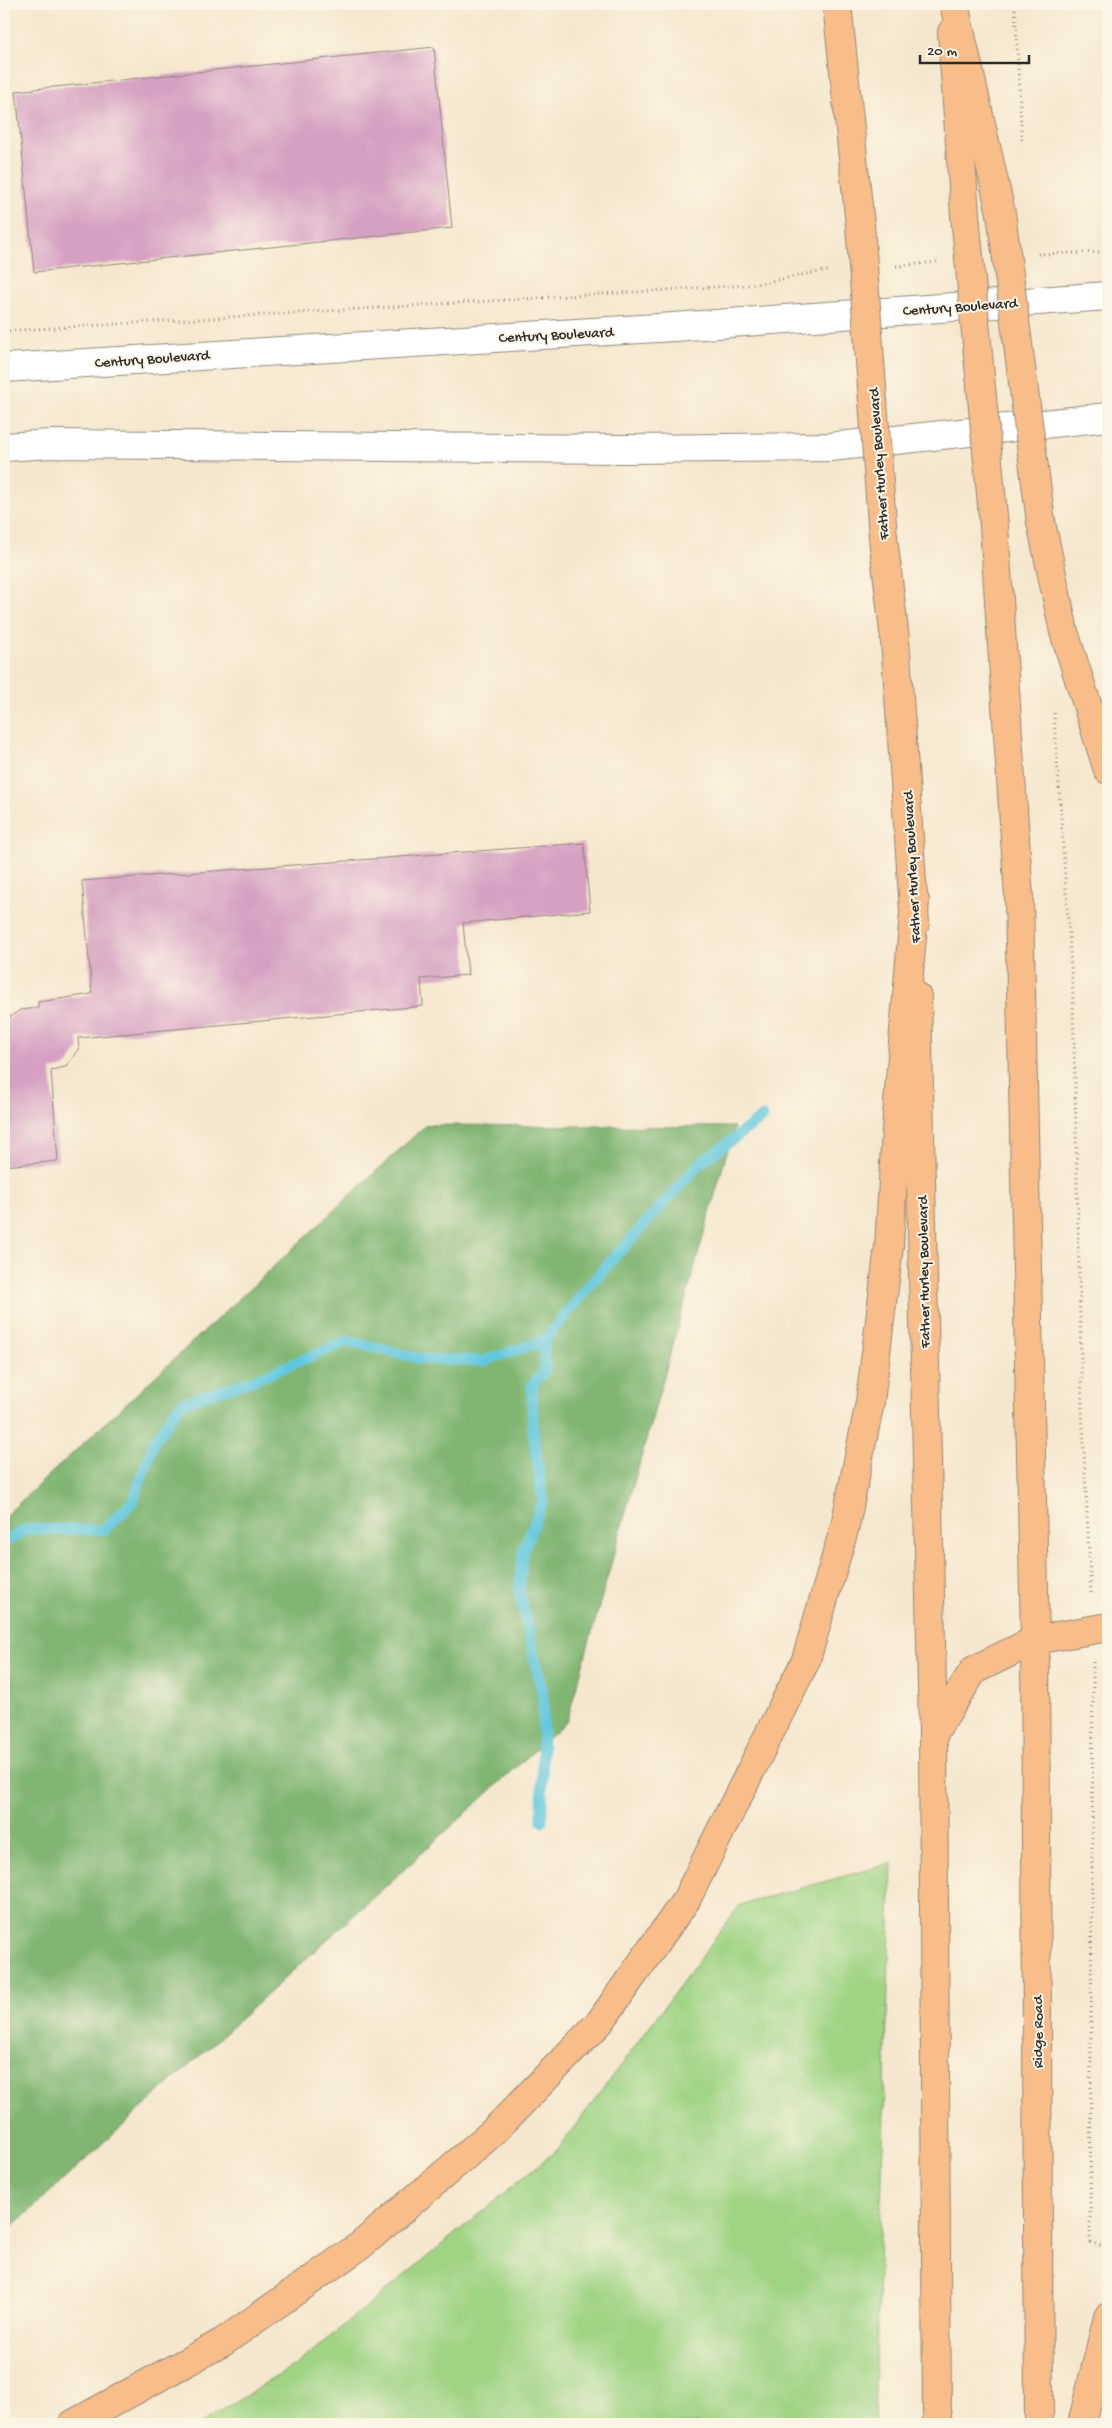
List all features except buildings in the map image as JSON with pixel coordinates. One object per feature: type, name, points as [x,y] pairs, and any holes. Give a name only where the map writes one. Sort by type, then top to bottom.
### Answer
[{"type":"main road","name":"Father Hurley Boulevard","points":[[837,4],[860,225],[915,901],[933,1734]]},
{"type":"main road","points":[[950,4],[965,215],[994,526],[1019,898],[1035,1640]]},
{"type":"main road","points":[[954,4],[1001,213],[1041,522],[1064,632],[1108,770]]},
{"type":"main road","points":[[73,2424],[223,2342],[361,2245],[492,2133],[600,2022],[686,1900],[806,1660],[845,1526],[870,1402],[889,1246],[896,1114],[915,901]]},
{"type":"main road","points":[[937,2424],[933,1734],[974,1670],[1035,1640],[1108,1626]]},
{"type":"main road","name":"Ridge Road","points":[[1035,1640],[1039,2424]]},
{"type":"main road","points":[[1082,2424],[1108,2317]]},
{"type":"street","name":"Century Boulevard","points":[[4,368],[684,326],[1108,296]]},
{"type":"street","points":[[4,448],[51,444],[619,448],[830,447],[1108,417]]},
{"type":"path","points":[[1015,4],[1022,145]]},
{"type":"path","points":[[1032,255],[1108,252]]},
{"type":"path","points":[[895,266],[944,262]]},
{"type":"path","points":[[4,330],[747,285],[770,282],[807,273],[836,271]]},
{"type":"path","points":[[1053,708],[1073,995],[1082,1408],[1092,1600]]},
{"type":"path","points":[[1093,1659],[1090,2242],[1108,2248]]},
{"type":"green space","points":[[426,1125],[734,1127],[567,1721],[4,2234],[4,1517]]},
{"type":"green space","points":[[892,1863],[874,2424],[200,2424],[296,2365],[558,2149],[740,1905]]},
{"type":"waterway","points":[[4,1543],[26,1529],[104,1530],[133,1501],[155,1440],[181,1403],[251,1381],[348,1341],[421,1359],[483,1361],[544,1341],[594,1280],[699,1164],[763,1117]]},
{"type":"waterway","points":[[542,1821],[543,1696],[519,1590],[523,1551],[543,1501],[533,1430],[532,1385],[545,1370],[544,1341]]}]
